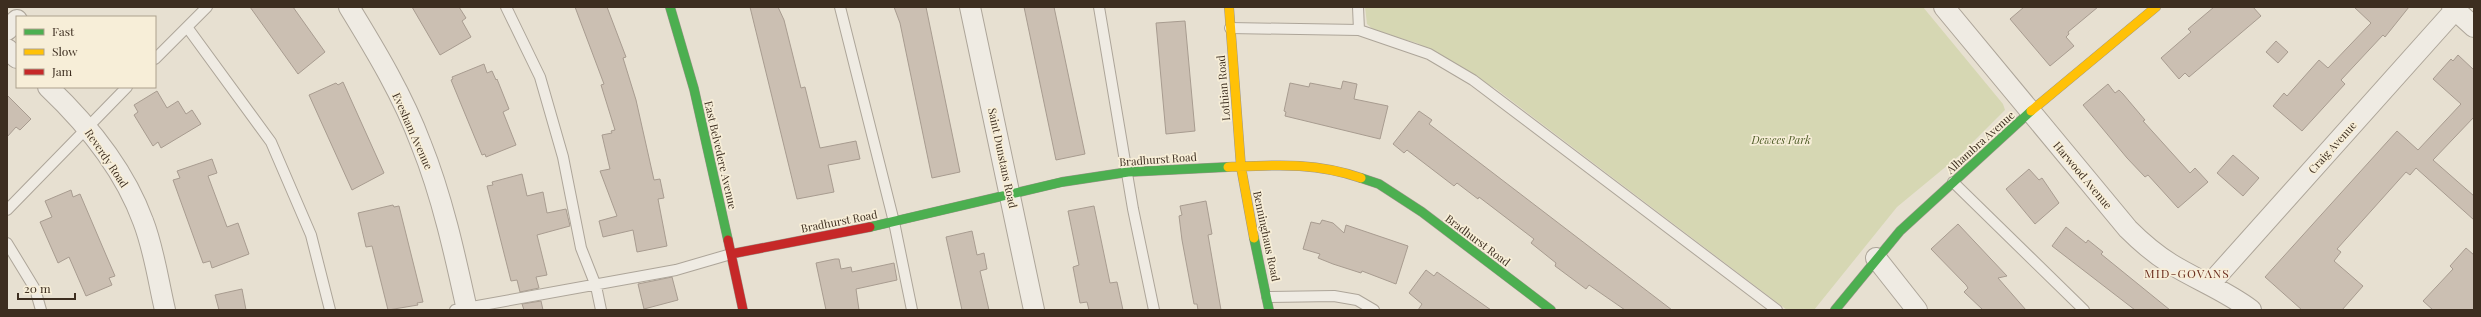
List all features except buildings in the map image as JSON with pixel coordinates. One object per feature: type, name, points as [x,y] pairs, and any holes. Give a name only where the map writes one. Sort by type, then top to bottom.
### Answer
[{"type":"street","points":[[21,16],[29,7]]},
{"type":"street","name":"Evesham Avenue","points":[[349,7],[381,61],[421,142],[432,173],[462,309]]},
{"type":"street","name":"East Belvedere Avenue","points":[[670,7],[694,89],[732,254],[743,310]]},
{"type":"street","name":"Saint Dunstans Road","points":[[970,7],[1034,310]]},
{"type":"street","name":"Lothian Road","points":[[1229,7],[1241,167]]},
{"type":"street","name":"Harwood Avenue","points":[[1944,7],[2128,229],[2145,246],[2172,265],[2210,284],[2251,310]]},
{"type":"street","name":"Alhambra Avenue","points":[[1835,310],[1876,258],[1900,231],[2030,112],[2156,7]]},
{"type":"street","points":[[2453,9],[2474,27]]},
{"type":"street","name":"Craig Avenue","points":[[2210,284],[2453,9]]},
{"type":"street","points":[[7,30],[16,21]]},
{"type":"street","points":[[7,49],[16,57]]},
{"type":"street","name":"Reverdy Road","points":[[49,88],[86,127],[118,170],[143,220],[151,247],[165,310]]},
{"type":"street","name":"Bradhurst Road","points":[[732,254],[894,222],[1010,193],[1128,172],[1294,164],[1335,169],[1379,184],[1422,212],[1551,310]]},
{"type":"street","name":"Benninghaus Road","points":[[1241,167],[1249,216],[1269,310]]},
{"type":"street","points":[[1876,258],[1917,310]]},
{"type":"lane","points":[[156,58],[207,7]]},
{"type":"lane","points":[[506,7],[540,78],[563,157],[581,248],[596,286],[601,310]]},
{"type":"lane","points":[[840,7],[894,222],[912,310]]},
{"type":"lane","points":[[1099,7],[1128,172],[1133,209],[1154,310]]},
{"type":"lane","points":[[1358,7],[1359,30]]},
{"type":"lane","points":[[187,27],[271,142],[312,235],[330,310]]},
{"type":"lane","points":[[1230,28],[1359,30],[1429,54],[1472,80],[1777,310]]},
{"type":"lane","points":[[7,210],[125,88]]},
{"type":"lane","points":[[1953,182],[2084,310]]},
{"type":"lane","points":[[7,243],[35,289],[41,310]]},
{"type":"lane","points":[[462,309],[596,286],[676,270],[732,254]]},
{"type":"lane","points":[[1267,297],[1334,296],[1357,300],[1374,310]]},
{"type":"green space","name":"Dewees Park","points":[[1365,7],[1923,7],[2003,104],[2005,110],[1960,155],[1897,207],[1814,310],[1787,310],[1496,89],[1417,43],[1375,31],[1367,24]]},
{"type":"traffic: fast","points":[[670,7],[694,89],[728,240]]},
{"type":"traffic: fast","points":[[1835,310],[1900,231],[2031,111]]},
{"type":"traffic: fast","points":[[870,227],[1062,182],[1128,172],[1228,167]]},
{"type":"traffic: fast","points":[[1361,178],[1379,184],[1422,212],[1551,310]]},
{"type":"traffic: fast","points":[[1254,238],[1269,310]]},
{"type":"traffic: slow","points":[[1229,7],[1241,167],[1254,238]]},
{"type":"traffic: slow","points":[[2031,111],[2156,7]]},
{"type":"traffic: slow","points":[[1228,167],[1279,165],[1311,167],[1328,169],[1361,178]]},
{"type":"traffic: jam","points":[[731,254],[870,227]]},
{"type":"traffic: jam","points":[[728,240],[743,310]]},
{"type":"district","name":"MID-GOVANS","points":[[2187,273]]}]
